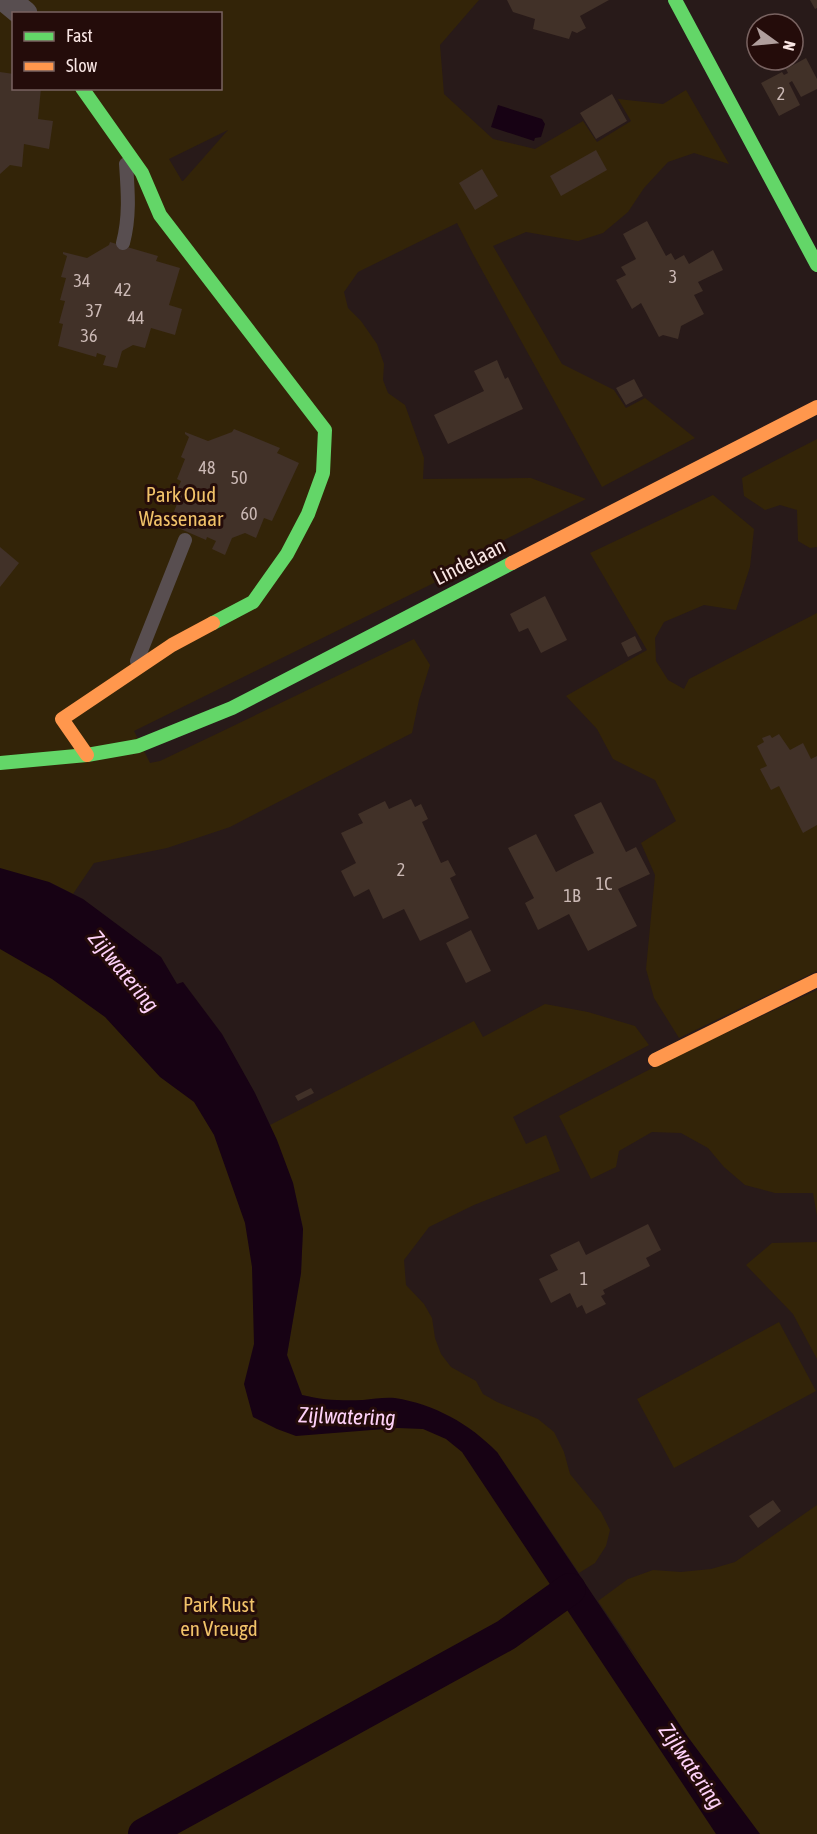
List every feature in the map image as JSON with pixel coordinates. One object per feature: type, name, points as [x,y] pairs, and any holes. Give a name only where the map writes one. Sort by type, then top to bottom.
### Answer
[{"type":"street","points":[[6,0],[21,12]]},
{"type":"street","points":[[675,0],[817,265]]},
{"type":"street","points":[[0,763],[87,755],[62,719],[172,645],[253,602],[287,554],[308,514],[323,473],[325,430],[160,215],[142,173],[83,90]]},
{"type":"street","name":"Lindelaan","points":[[87,755],[138,746],[232,708],[605,514],[817,407]]},
{"type":"street","points":[[655,1060],[817,980]]},
{"type":"lane","points":[[123,243],[128,222],[124,147]]},
{"type":"lane","points":[[132,672],[185,540]]},
{"type":"green space","name":"Park Oud Wassenaar","points":[[0,0],[479,0],[440,45],[444,94],[493,139],[535,149],[583,121],[597,142],[631,121],[618,99],[663,104],[686,90],[729,164],[694,153],[668,162],[644,188],[628,212],[603,233],[578,241],[526,232],[493,246],[562,364],[614,390],[626,408],[645,398],[695,438],[602,487],[457,223],[358,272],[344,292],[348,308],[361,321],[377,344],[384,364],[383,380],[388,393],[405,405],[424,458],[423,479],[531,478],[586,499],[438,573],[442,579],[134,731],[150,763],[160,761],[414,639],[430,665],[412,733],[230,827],[167,848],[94,863],[73,894],[49,882],[0,880]],"holes":[[[228,130],[183,181],[169,159]]]},
{"type":"green space","points":[[817,439],[817,547],[810,548],[798,541],[797,510],[780,505],[765,510],[744,496],[742,478]]},
{"type":"green space","points":[[713,495],[754,529],[750,567],[736,610],[704,605],[664,622],[655,638],[656,661],[668,680],[684,689],[689,679],[817,613],[817,971],[679,1038],[654,998],[646,969],[655,875],[641,843],[676,821],[655,780],[613,759],[597,729],[566,696],[647,650],[590,553]]},
{"type":"green space","name":"Park Rust en Vreugd","points":[[0,914],[222,1098],[290,1407],[395,1409],[473,1441],[641,1664],[598,1601],[628,1579],[653,1570],[681,1572],[711,1569],[735,1562],[817,1505],[817,1834],[0,1834]]},
{"type":"green space","points":[[817,990],[817,1216],[813,1193],[775,1193],[745,1185],[724,1167],[708,1148],[681,1133],[652,1132],[619,1151],[616,1167],[591,1179],[559,1116],[668,1060]]},
{"type":"green space","points":[[545,1004],[588,1012],[635,1026],[649,1045],[513,1117],[526,1144],[546,1135],[560,1171],[474,1205],[429,1227],[404,1260],[406,1285],[424,1304],[432,1318],[435,1338],[441,1354],[451,1367],[476,1381],[483,1394],[538,1419],[554,1432],[564,1452],[570,1474],[601,1512],[610,1530],[606,1546],[595,1563],[579,1573],[497,1452],[342,1401],[326,1401],[302,1395],[287,1355],[301,1273],[303,1228],[293,1183],[270,1125],[474,1021],[483,1037]]},
{"type":"green space","points":[[817,1242],[817,1359],[793,1314],[746,1265],[772,1243]]},
{"type":"green space","points":[[779,1322],[816,1391],[674,1468],[637,1399]]},
{"type":"water","points":[[498,105],[542,119],[545,124],[541,137],[535,138],[534,141],[491,127]]},
{"type":"water","name":"Zijlwatering","points":[[0,868],[49,882],[83,899],[161,957],[177,984],[183,982],[222,1034],[255,1093],[277,1140],[293,1183],[303,1229],[301,1273],[287,1355],[302,1395],[340,1400],[391,1398],[424,1405],[463,1424],[497,1452],[688,1737],[760,1834],[716,1834],[462,1452],[446,1439],[423,1429],[397,1428],[296,1436],[253,1417],[244,1384],[254,1344],[252,1267],[245,1223],[214,1135],[194,1102],[160,1077],[105,1017],[52,979],[0,949]]},
{"type":"building","points":[[507,0],[609,0],[580,16],[586,28],[577,33],[572,31],[569,39],[533,29],[535,19],[513,12]]},
{"type":"building","points":[[810,0],[817,0],[817,8],[815,9]]},
{"type":"building","points":[[805,59],[817,79],[817,89],[801,97],[792,81],[789,83],[800,105],[779,116],[761,83],[782,72],[784,75],[788,72],[805,72]]},
{"type":"building","points":[[0,72],[12,74],[12,90],[41,90],[38,119],[53,121],[49,149],[24,144],[22,167],[10,165],[0,174]]},
{"type":"building","points":[[612,94],[627,121],[596,139],[580,113]]},
{"type":"building","points":[[596,150],[607,170],[561,196],[550,176]]},
{"type":"building","points":[[482,169],[498,196],[475,210],[459,183]]},
{"type":"building","points":[[647,221],[666,256],[671,253],[675,260],[684,255],[689,264],[713,250],[723,270],[698,282],[703,291],[694,295],[704,314],[681,326],[678,339],[663,335],[659,337],[641,303],[632,309],[616,280],[626,275],[621,267],[636,259],[623,234]]},
{"type":"building","points":[[110,242],[158,256],[156,261],[180,268],[169,305],[182,309],[175,335],[151,328],[145,348],[133,345],[122,351],[117,368],[103,365],[106,356],[97,353],[96,357],[58,346],[63,324],[59,323],[65,301],[60,300],[66,278],[61,277],[67,256],[63,252],[87,258],[109,245]]},
{"type":"building","points":[[497,360],[505,379],[508,377],[523,409],[448,444],[434,415],[484,391],[474,371]]},
{"type":"building","points":[[634,379],[643,396],[626,405],[616,388]]},
{"type":"building","points":[[234,429],[280,448],[277,453],[299,463],[272,521],[264,518],[256,538],[245,533],[232,538],[225,555],[212,549],[216,541],[207,537],[206,540],[169,524],[177,504],[172,502],[181,481],[177,479],[185,459],[181,457],[189,437],[185,432],[208,441],[232,432]]},
{"type":"building","points":[[0,547],[19,563],[0,587]]},
{"type":"building","points":[[545,596],[567,640],[541,653],[528,628],[519,632],[510,614]]},
{"type":"building","points":[[635,636],[642,650],[628,657],[621,643]]},
{"type":"building","points":[[779,734],[790,750],[803,743],[811,759],[817,756],[817,825],[803,833],[779,786],[771,790],[760,769],[767,766],[757,746],[764,742],[762,738],[770,735],[772,738]]},
{"type":"building","points":[[411,799],[415,807],[421,804],[428,819],[422,822],[441,863],[448,860],[456,875],[450,878],[469,918],[420,941],[404,909],[383,919],[369,889],[354,897],[341,871],[356,863],[341,833],[363,823],[358,814],[385,801],[389,809]]},
{"type":"building","points":[[601,802],[626,852],[636,847],[650,874],[618,889],[637,926],[588,951],[569,914],[538,930],[525,903],[534,898],[508,848],[536,834],[556,872],[594,853],[574,815]]},
{"type":"building","points":[[471,930],[491,971],[466,983],[446,943]]},
{"type":"building","points":[[311,1088],[314,1093],[298,1101],[295,1096]]},
{"type":"building","points":[[648,1224],[661,1250],[646,1258],[650,1266],[603,1290],[605,1294],[601,1296],[606,1304],[586,1314],[582,1305],[577,1308],[570,1293],[551,1303],[539,1279],[558,1270],[550,1255],[579,1241],[586,1255]]},
{"type":"building","points":[[773,1500],[781,1511],[758,1528],[749,1516]]},
{"type":"waterway","points":[[144,1834],[506,1635],[570,1589]]},
{"type":"traffic: fast","points":[[675,0],[817,265]]},
{"type":"traffic: fast","points":[[83,90],[142,173],[160,215],[325,430],[323,473],[308,514],[287,554],[253,602],[213,623]]},
{"type":"traffic: fast","points":[[0,763],[87,755],[138,746],[232,708],[512,563]]},
{"type":"traffic: slow","points":[[512,563],[817,407]]},
{"type":"traffic: slow","points":[[87,755],[62,719],[172,645],[213,623]]},
{"type":"traffic: slow","points":[[655,1060],[817,980]]}]
